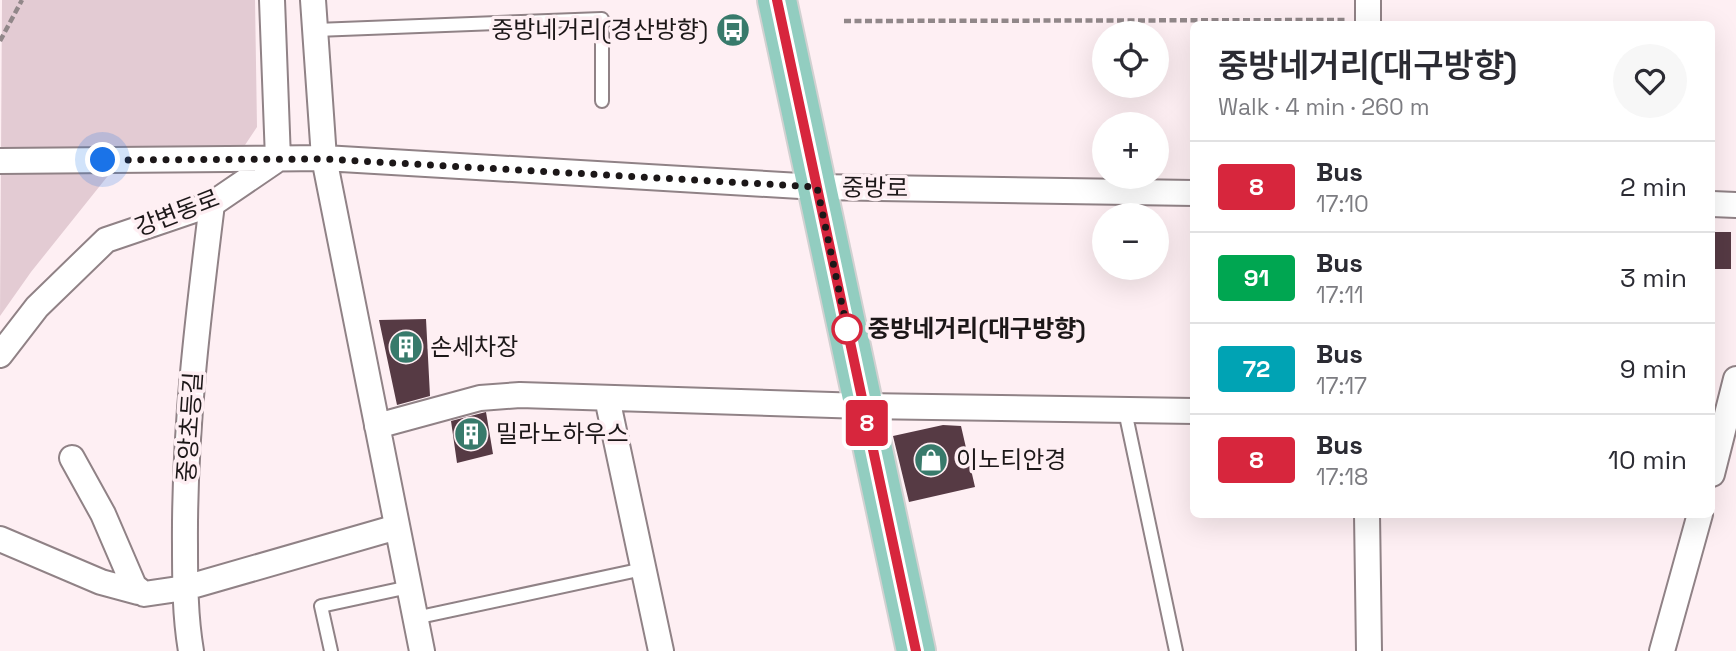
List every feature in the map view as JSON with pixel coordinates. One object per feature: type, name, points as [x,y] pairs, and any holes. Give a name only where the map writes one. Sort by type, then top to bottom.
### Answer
[{"type":"main road","points":[[777,0],[916,651]]},
{"type":"street","points":[[272,0],[278,159]]},
{"type":"street","points":[[313,0],[324,159],[422,651]]},
{"type":"street","points":[[1359,21],[1368,0]]},
{"type":"street","name":"강변동로","points":[[0,355],[37,307],[106,240],[212,204],[278,159]]},
{"type":"street","name":"중방로","points":[[0,160],[324,159],[817,187],[1190,193]]},
{"type":"street","name":"중앙초등길","points":[[191,651],[185,588],[188,439],[196,330],[212,204]]},
{"type":"street","points":[[1715,204],[1736,205]]},
{"type":"street","points":[[1715,461],[1736,379]]},
{"type":"street","points":[[377,426],[501,395],[863,406],[1190,411]]},
{"type":"street","points":[[607,398],[661,651]]},
{"type":"street","points":[[72,458],[103,514],[138,592]]},
{"type":"street","points":[[1367,518],[1369,651]]},
{"type":"street","points":[[1662,651],[1699,518]]},
{"type":"street","points":[[0,539],[101,582],[138,592],[185,588],[397,527]]},
{"type":"lane","points":[[316,30],[603,19],[603,102]]},
{"type":"lane","points":[[1125,411],[1176,651]]},
{"type":"lane","points":[[415,618],[643,569]]},
{"type":"lane","points":[[331,651],[321,606],[409,587]]},
{"type":"path","points":[[0,41],[22,0]]},
{"type":"path","points":[[844,21],[1190,22]]},
{"type":"shaded area","points":[[2,0],[255,0],[257,127],[243,148],[131,147],[31,272],[0,316]]},
{"type":"building","points":[[1715,232],[1731,232],[1731,269],[1715,269]]},
{"type":"building","name":"손세차장","points":[[426,319],[430,396],[397,405],[379,320]]},
{"type":"building","name":"밀라노하우스","points":[[486,412],[493,454],[457,463],[451,421]]},
{"type":"building","points":[[943,425],[961,426],[975,487],[909,502],[893,436]]},
{"type":"bus line","name":"8","points":[[777,0],[916,651]]},
{"type":"place","name":"중방네거리(경산방향)","points":[[733,30]]},
{"type":"place","name":"중방네거리(대구방향)","points":[[847,329]]},
{"type":"place","name":"손세차장","points":[[406,347]]},
{"type":"place","name":"밀라노하우스","points":[[471,434]]},
{"type":"place","name":"이노티안경","points":[[931,460]]},
{"type":"route","points":[[103,160],[324,159],[817,187],[848,333],[847,329]]}]
